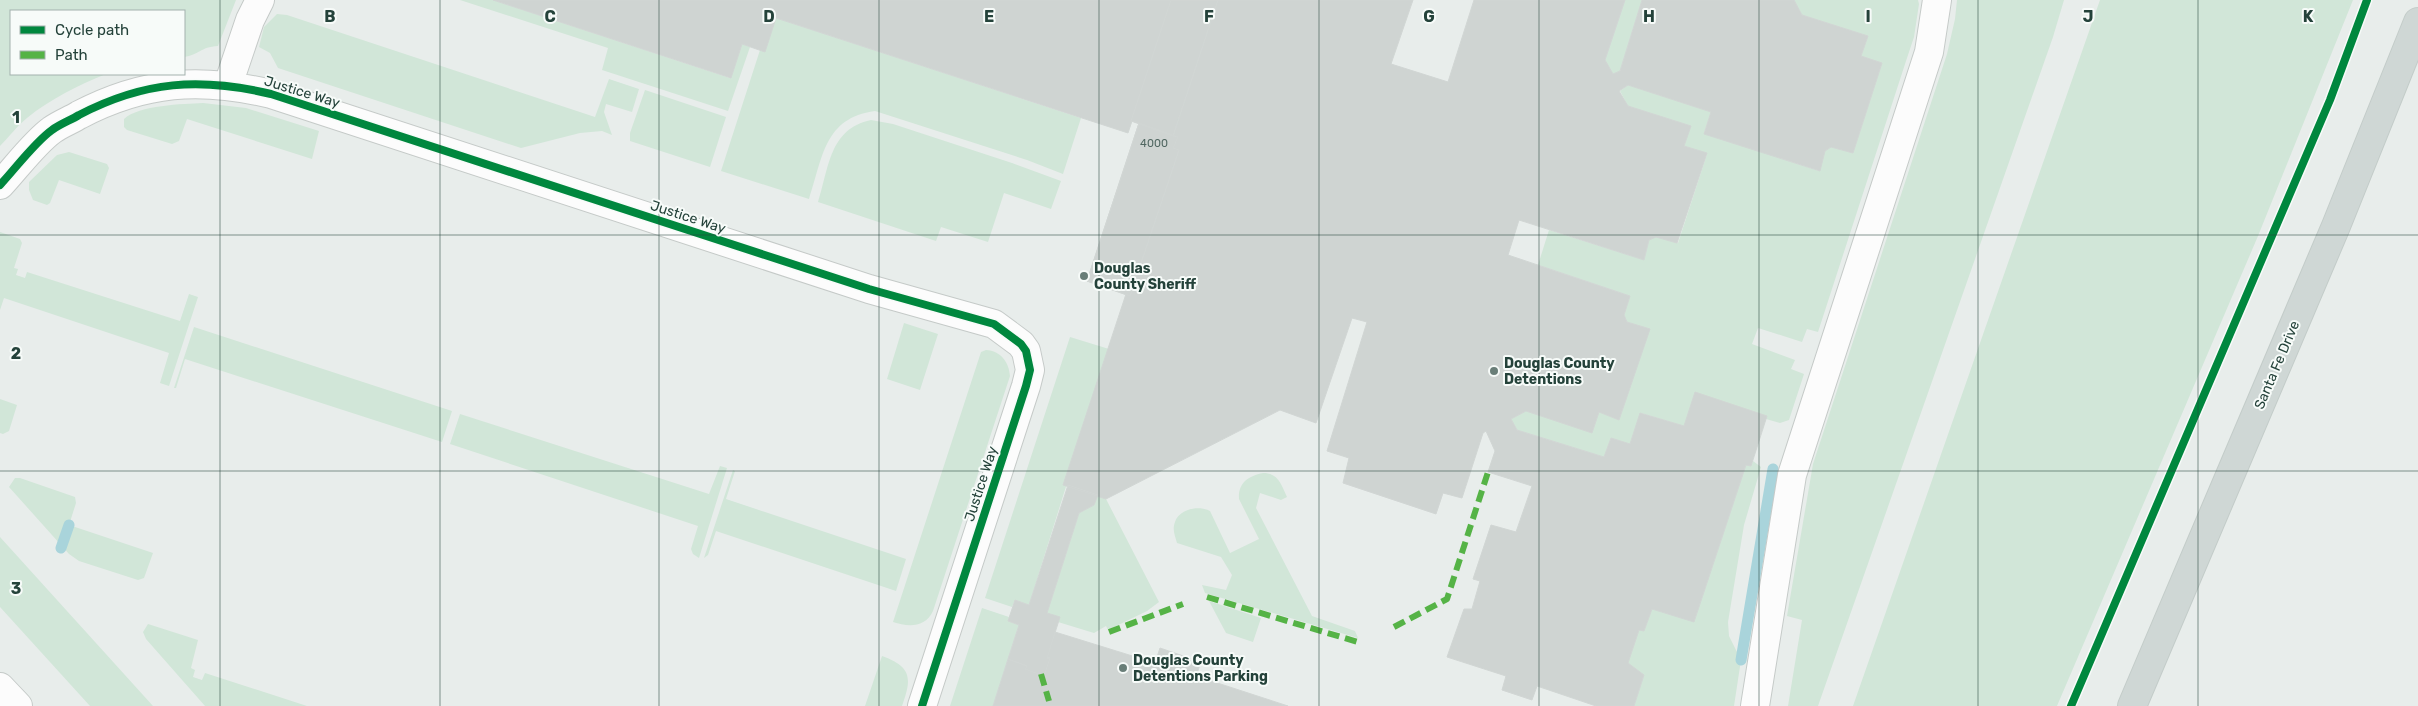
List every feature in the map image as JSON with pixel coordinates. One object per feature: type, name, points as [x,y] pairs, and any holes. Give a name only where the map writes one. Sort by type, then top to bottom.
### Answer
[{"type":"main road","name":"Santa Fe Drive","points":[[2132,706],[2336,226],[2418,22]]},
{"type":"street","points":[[228,86],[250,20],[260,0]]},
{"type":"street","points":[[1755,706],[1792,476],[1929,52],[1937,0]]},
{"type":"street","name":"Justice Way","points":[[0,185],[52,130],[109,100],[130,92],[153,87],[228,86],[270,94],[869,289],[994,324],[1021,344],[1029,360],[1026,386],[922,706]]},
{"type":"street","points":[[0,687],[18,706]]},
{"type":"green space","points":[[0,0],[236,0],[218,46],[207,48],[185,57],[185,10],[10,10],[10,75],[104,75],[75,88],[36,111],[23,121],[0,146]]},
{"type":"green space","points":[[460,0],[493,0],[730,78],[742,44],[750,47],[728,111],[602,70],[608,48]]},
{"type":"green space","points":[[1625,0],[1642,0],[1620,71],[1613,74],[1605,60]]},
{"type":"green space","points":[[1794,0],[1918,0],[1919,4],[1914,37],[1818,332],[1807,329],[1802,342],[1758,328],[1752,344],[1795,360],[1791,369],[1804,374],[1789,420],[1780,423],[1766,419],[1767,416],[1684,426],[1641,413],[1630,444],[1611,438],[1604,457],[1517,430],[1511,419],[1526,411],[1592,433],[1599,412],[1619,420],[1649,329],[1627,322],[1624,315],[1630,296],[1538,265],[1549,230],[1644,260],[1649,240],[1656,237],[1678,243],[1707,154],[1684,146],[1690,126],[1628,106],[1620,91],[1628,85],[1711,112],[1704,133],[1819,171],[1825,151],[1831,147],[1853,153],[1882,63],[1861,56],[1868,36],[1802,15]]},
{"type":"green space","points":[[1957,0],[2064,0],[2053,37],[1818,706],[1788,706],[1802,620],[1787,616],[1813,464],[1947,54]]},
{"type":"green space","points":[[2100,0],[2353,0],[2258,236],[2057,706],[1853,706]]},
{"type":"green space","points":[[277,14],[287,15],[595,117],[609,79],[639,89],[632,112],[606,104],[604,112],[612,135],[602,131],[580,133],[521,148],[278,68],[270,53],[259,47],[264,27]]},
{"type":"green space","points":[[776,18],[1081,118],[1063,174],[1027,160],[875,111],[858,115],[845,122],[835,131],[823,155],[809,199],[721,171],[760,50]]},
{"type":"green space","points":[[645,90],[726,117],[710,167],[630,141],[630,133]]},
{"type":"green space","points":[[203,103],[246,108],[319,131],[312,159],[187,119],[179,141],[172,144],[127,130],[124,127],[124,119],[140,111],[162,106]]},
{"type":"green space","points":[[871,120],[893,124],[1061,181],[1051,209],[1004,193],[988,242],[941,227],[936,241],[818,202],[829,163],[839,141],[857,125]]},
{"type":"green space","points":[[69,152],[107,164],[109,168],[100,194],[59,180],[50,203],[47,205],[33,200],[29,190],[29,182],[57,155]]},
{"type":"green space","points":[[0,232],[20,239],[22,243],[14,268],[18,269],[16,275],[25,278],[27,272],[180,321],[189,294],[198,297],[169,386],[160,383],[169,353],[4,298],[0,310]]},
{"type":"green space","points":[[904,323],[938,334],[920,390],[887,379]]},
{"type":"green space","points":[[194,327],[452,411],[442,442],[185,359],[176,388],[174,388]]},
{"type":"green space","points":[[1070,337],[1109,349],[1029,605],[1015,600],[1012,607],[985,598]]},
{"type":"green space","points":[[986,350],[996,353],[1003,358],[1008,366],[1010,376],[933,611],[930,617],[916,625],[904,625],[893,622],[981,352]]},
{"type":"green space","points":[[0,399],[17,405],[9,431],[3,434],[0,433]]},
{"type":"green space","points":[[460,414],[709,494],[720,466],[727,468],[699,558],[693,554],[691,549],[698,526],[450,444]]},
{"type":"green space","points":[[1753,461],[1761,467],[1744,525],[1728,622],[1729,636],[1741,660],[1734,706],[1634,706],[1644,675],[1628,663],[1639,630],[1644,631],[1652,609],[1694,621],[1746,465],[1751,466]]},
{"type":"green space","points":[[733,470],[735,471],[726,499],[906,559],[896,591],[716,531],[708,555],[704,558]]},
{"type":"green space","points":[[1263,473],[1276,477],[1287,497],[1281,500],[1260,493],[1256,508],[1312,616],[1355,631],[1358,638],[1205,593],[1202,585],[1226,590],[1232,575],[1221,557],[1177,543],[1174,530],[1175,522],[1181,514],[1190,509],[1200,508],[1210,511],[1230,553],[1259,539],[1239,499],[1239,493],[1245,481]]},
{"type":"green space","points":[[15,478],[20,478],[75,497],[76,503],[69,525],[153,553],[144,578],[138,580],[79,561],[69,554],[9,487]]},
{"type":"green space","points":[[1098,495],[1106,499],[1159,602],[1147,611],[1108,630],[1106,626],[1094,633],[1058,622],[1047,613],[1079,513],[1094,505]]},
{"type":"green space","points":[[0,537],[153,706],[90,706],[0,607]]},
{"type":"green space","points":[[1209,601],[1261,618],[1253,642],[1226,633]]},
{"type":"green space","points":[[982,608],[1009,617],[1008,621],[1019,625],[993,706],[950,706]]},
{"type":"green space","points":[[148,624],[198,640],[191,668],[195,670],[193,677],[202,680],[205,673],[307,706],[205,706],[146,639],[143,632]]},
{"type":"green space","points":[[882,656],[899,665],[907,675],[907,688],[902,706],[865,706]]},
{"type":"building","points":[[493,0],[1218,0],[1173,136],[1178,137],[1173,148],[1179,150],[1130,296],[1087,281],[1139,123],[1132,121],[1128,133],[776,18],[765,52],[742,44],[731,78]]},
{"type":"building","points":[[1171,0],[1218,0],[1173,136],[1131,121]]},
{"type":"building","name":"Douglas County Detentions","points":[[1218,0],[1413,0],[1391,64],[1448,82],[1474,0],[1625,0],[1605,60],[1613,74],[1620,71],[1642,0],[1794,0],[1802,15],[1868,36],[1861,56],[1882,63],[1853,153],[1831,147],[1825,151],[1820,171],[1704,134],[1711,112],[1628,85],[1619,91],[1628,106],[1691,126],[1684,146],[1707,153],[1677,243],[1656,237],[1649,240],[1644,260],[1519,220],[1508,255],[1630,296],[1624,315],[1627,322],[1650,329],[1619,420],[1599,412],[1592,433],[1526,411],[1511,419],[1517,430],[1604,457],[1611,438],[1630,444],[1640,413],[1684,426],[1695,392],[1767,416],[1751,466],[1746,465],[1694,622],[1652,609],[1644,631],[1639,630],[1628,663],[1644,675],[1634,706],[1596,706],[1537,686],[1532,700],[1502,690],[1506,676],[1447,657],[1464,609],[1472,609],[1480,581],[1473,579],[1491,525],[1516,532],[1532,486],[1488,472],[1495,451],[1486,431],[1483,433],[1462,498],[1443,493],[1436,514],[1343,483],[1349,458],[1327,451],[1367,322],[1352,318],[1316,423],[1280,410],[1106,499],[1063,485],[1126,294],[1130,296],[1179,150],[1173,148],[1178,137],[1173,136]]},
{"type":"building","points":[[1139,123],[1178,137],[1173,148],[1179,150],[1130,296],[1087,281]]},
{"type":"building","points":[[1068,485],[1098,495],[1094,505],[1079,513],[1047,613],[1060,617],[1047,658],[1050,658],[1044,676],[1025,669],[1027,666],[1008,659],[1019,625],[1008,621],[1015,600],[1029,605]]},
{"type":"building","name":"Douglas County Detentions Parking","points":[[1055,632],[1155,663],[1160,648],[1201,662],[1196,676],[1288,706],[993,706],[1008,659],[1027,666],[1025,669],[1044,676]]},
{"type":"waterway","points":[[1741,660],[1773,469]]},
{"type":"waterway","points":[[61,548],[69,525]]},
{"type":"marked path","points":[[1394,627],[1447,599],[1488,472]]},
{"type":"marked path","points":[[1207,597],[1361,643]]},
{"type":"marked path","points":[[1109,632],[1183,604]]},
{"type":"marked path","points":[[1041,674],[1049,701]]},
{"type":"cycle path","points":[[2071,706],[2330,100],[2367,0]]},
{"type":"cycle path","points":[[0,185],[32,148],[52,130],[103,104],[126,95],[173,85],[220,85],[271,94],[869,289],[994,324],[1021,344],[1026,351],[1030,370],[922,706]]},
{"type":"place","name":"Douglas County Sheriff","points":[[1084,276]]},
{"type":"place","name":"Douglas County Detentions","points":[[1494,371]]},
{"type":"place","name":"Douglas County Detentions Parking","points":[[1123,668]]}]
